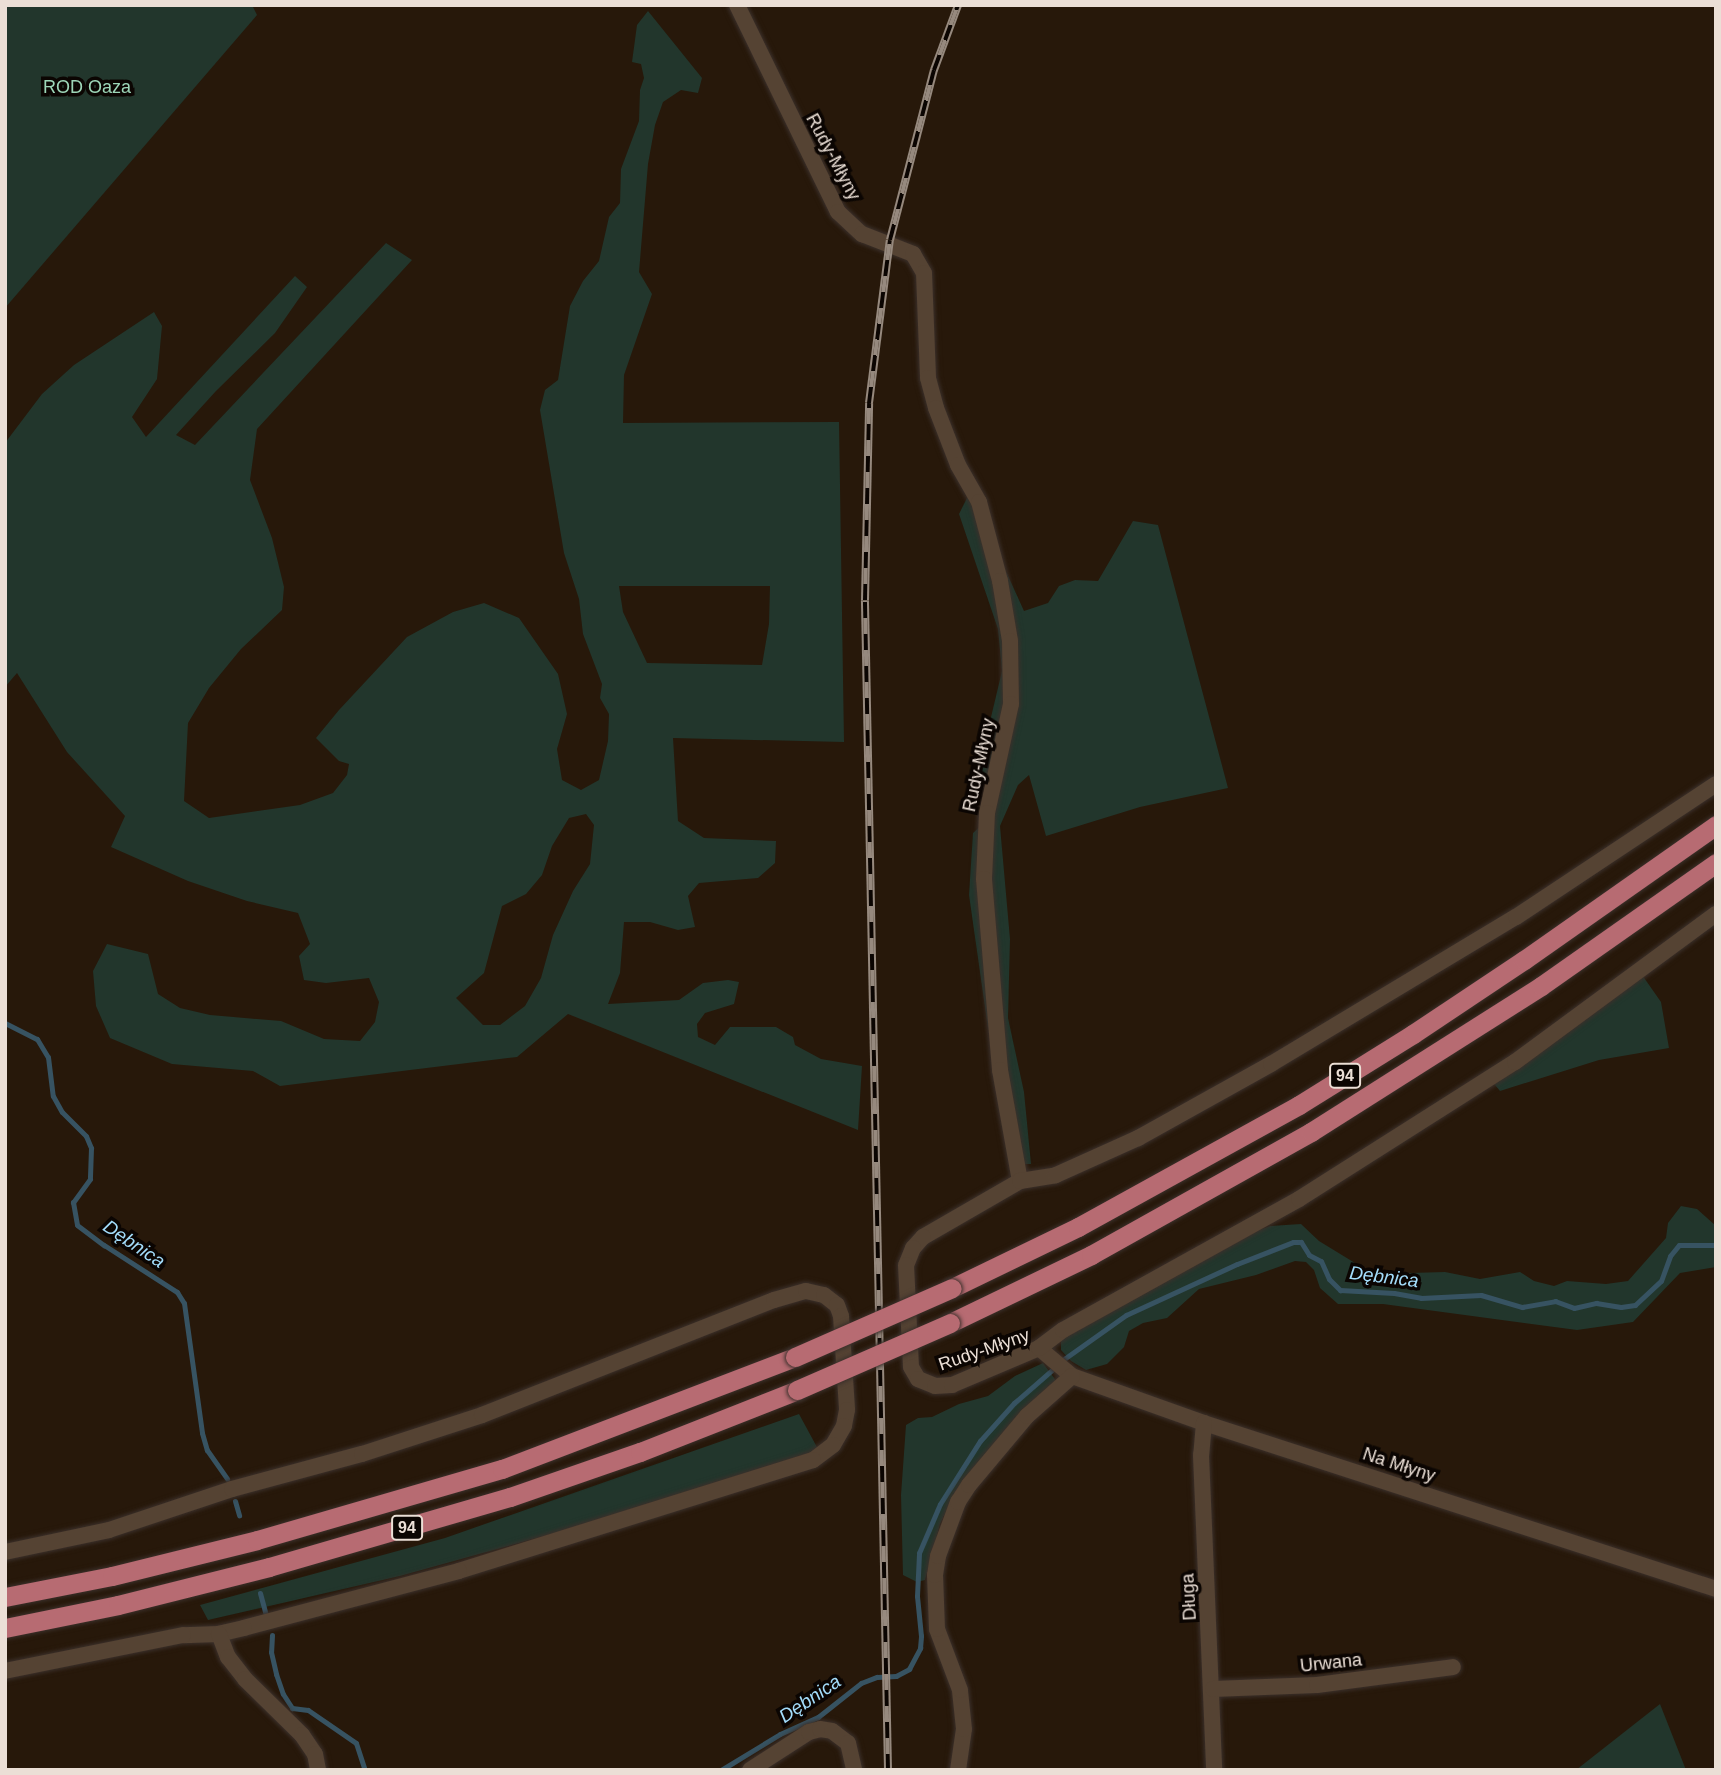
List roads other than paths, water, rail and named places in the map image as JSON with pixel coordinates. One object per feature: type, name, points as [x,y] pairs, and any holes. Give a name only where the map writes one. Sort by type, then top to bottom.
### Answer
[{"type":"main road","name":"94","points":[[5,1597],[112,1576],[257,1540],[476,1477],[623,1424],[795,1357],[952,1289],[1078,1227],[1299,1105],[1491,983],[1716,825]]},
{"type":"main road","name":"94","points":[[5,1628],[118,1605],[269,1567],[496,1501],[640,1452],[797,1390],[950,1323],[1091,1255],[1311,1132],[1541,986],[1716,863]]},
{"type":"street","name":"Rudy-Młyny","points":[[737,5],[838,212],[862,234],[913,254],[924,273],[928,377],[936,408],[958,465],[979,502],[1000,581],[1010,641],[1011,704],[987,813],[984,879],[1000,1070],[1020,1181],[923,1237],[914,1248],[906,1265],[911,1367],[918,1379],[935,1386],[952,1385],[1039,1348],[1072,1376]]},
{"type":"street","points":[[1020,1181],[1056,1175],[1138,1138],[1271,1064],[1516,917],[1716,784]]},
{"type":"street","points":[[1039,1348],[1063,1330],[1299,1199],[1504,1069],[1583,1014],[1716,914]]},
{"type":"street","points":[[5,1552],[109,1530],[232,1489],[362,1454],[482,1415],[774,1300],[806,1291],[824,1295],[837,1306],[841,1316],[847,1410],[844,1426],[833,1445],[814,1460],[459,1571],[219,1634],[183,1635],[5,1671]]},
{"type":"street","points":[[958,1770],[964,1729],[962,1703],[960,1690],[937,1629],[935,1575],[939,1556],[958,1502],[969,1485],[1027,1416],[1072,1376]]},
{"type":"street","name":"Na Młyny","points":[[1072,1376],[1204,1423],[1716,1589]]},
{"type":"street","name":"Długa","points":[[1204,1423],[1200,1455],[1213,1689],[1214,1770]]},
{"type":"street","points":[[219,1634],[228,1657],[246,1679],[302,1735],[315,1754],[318,1770]]},
{"type":"street","name":"Urwana","points":[[1213,1689],[1317,1685],[1453,1667]]},
{"type":"street","points":[[750,1770],[808,1732],[820,1729],[832,1731],[848,1743],[853,1770]]},
{"type":"waterway","name":"Dębnica","points":[[5,1023],[37,1039],[48,1057],[53,1096],[62,1112],[86,1136],[91,1148],[90,1179],[73,1202],[77,1225],[177,1292],[184,1303],[202,1433],[207,1450],[227,1479]]},
{"type":"waterway","name":"Dębnica","points":[[1064,1359],[1126,1315],[1237,1264],[1293,1242],[1301,1242],[1309,1255],[1321,1261],[1329,1279],[1340,1290],[1394,1293],[1421,1298],[1481,1295],[1522,1307],[1555,1301],[1574,1308],[1596,1303],[1621,1307],[1635,1305],[1661,1281],[1670,1256],[1679,1245],[1716,1245]]},
{"type":"waterway","name":"Dębnica","points":[[721,1770],[780,1734],[818,1717],[861,1683],[877,1677],[896,1676],[909,1669],[920,1648],[917,1596],[919,1553],[940,1504],[980,1441],[1014,1403],[1052,1370]]},
{"type":"waterway","name":"Dębnica","points":[[235,1501],[239,1515]]},
{"type":"waterway","name":"Dębnica","points":[[260,1593],[266,1615]]},
{"type":"waterway","name":"Dębnica","points":[[272,1635],[271,1652],[276,1674],[283,1694],[292,1708],[308,1710],[356,1743],[365,1770]]},
{"type":"railway","points":[[888,1770],[865,600],[869,403],[890,240],[934,70],[958,5]]},
{"type":"park label","name":"ROD Oaza","points":[[87,87]]}]
